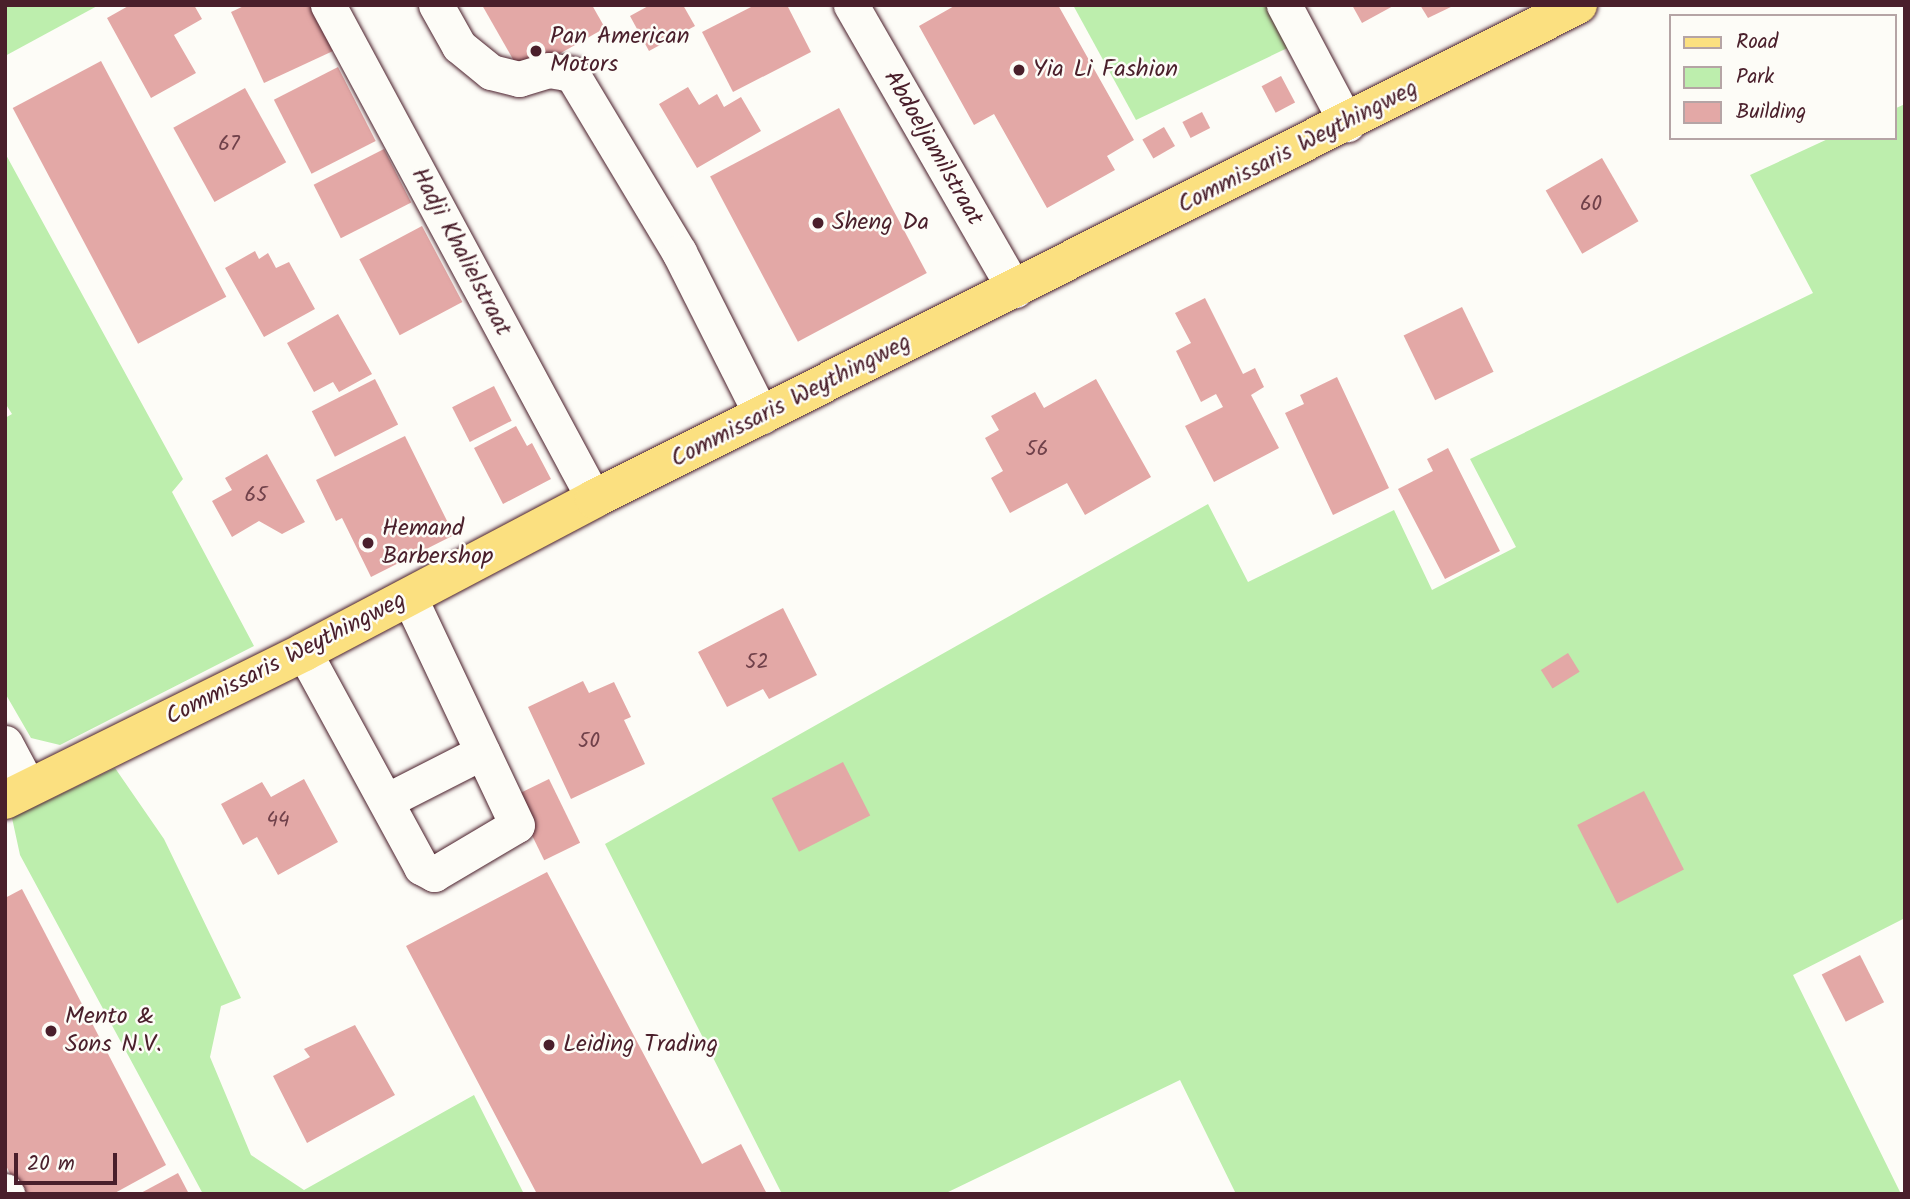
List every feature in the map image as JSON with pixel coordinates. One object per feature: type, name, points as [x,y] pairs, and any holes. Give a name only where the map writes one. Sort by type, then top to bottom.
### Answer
[{"type":"main road","name":"Commissaris Weythingweg","points":[[17,794],[304,652],[594,499],[1347,124],[1578,5]]},
{"type":"street","name":"Hadji Khalielstraat","points":[[328,5],[594,499]]},
{"type":"street","points":[[436,5],[458,46],[491,72],[519,79],[549,70],[572,74],[679,253],[762,416]]},
{"type":"street","name":"Abdoeljamilstraat","points":[[851,5],[1015,290]]},
{"type":"street","points":[[1284,5],[1347,124]]},
{"type":"street","points":[[304,652],[421,867],[434,874],[516,827],[409,597]]},
{"type":"street","points":[[5,743],[17,794]]},
{"type":"street","points":[[386,801],[482,752]]},
{"type":"green space","points":[[5,5],[99,5],[5,56]]},
{"type":"green space","points":[[1073,5],[1274,5],[1296,44],[1136,120]]},
{"type":"green space","points":[[1905,104],[1905,918],[1793,975],[1901,1194],[1236,1194],[1180,1080],[944,1194],[782,1194],[605,844],[1208,504],[1248,582],[1394,510],[1432,590],[1516,547],[1470,459],[1813,293],[1750,175],[1826,140],[1896,140],[1896,108]]},
{"type":"green space","points":[[5,153],[183,479],[172,492],[254,646],[60,745],[31,738],[5,693],[5,418],[12,414],[5,403]]},
{"type":"green space","points":[[115,768],[164,839],[241,998],[221,1006],[210,1057],[251,1155],[304,1190],[474,1095],[524,1194],[203,1194],[20,855],[12,818]]},
{"type":"building","points":[[130,5],[194,5],[202,19],[174,35],[196,73],[151,98],[107,18]]},
{"type":"building","points":[[246,5],[312,5],[333,51],[264,83],[231,12]]},
{"type":"building","name":"Pan American Motors","points":[[482,5],[592,5],[605,28],[522,75]]},
{"type":"building","points":[[650,5],[683,5],[695,26],[649,51],[630,16]]},
{"type":"building","points":[[755,5],[787,5],[811,52],[733,92],[702,32]]},
{"type":"building","name":"Yia Li Fashion","points":[[956,5],[1058,5],[1134,140],[1107,156],[1115,170],[1047,208],[994,114],[974,125],[919,26]]},
{"type":"building","points":[[1352,5],[1395,5],[1362,23]]},
{"type":"building","points":[[1420,5],[1455,5],[1428,18]]},
{"type":"building","points":[[101,61],[226,297],[138,344],[13,108]]},
{"type":"building","points":[[338,67],[376,141],[312,174],[274,100]]},
{"type":"building","points":[[1281,76],[1295,102],[1276,113],[1262,86]]},
{"type":"building","points":[[688,87],[699,105],[717,94],[724,107],[741,97],[761,131],[697,168],[659,104]]},
{"type":"building","points":[[245,88],[286,162],[214,202],[173,128]]},
{"type":"building","name":"Sheng Da","points":[[839,108],[927,273],[798,342],[710,177]]},
{"type":"building","points":[[1202,112],[1210,128],[1191,138],[1182,122]]},
{"type":"building","points":[[1164,127],[1175,146],[1153,159],[1142,140]]},
{"type":"building","points":[[384,149],[411,202],[341,238],[314,185]]},
{"type":"building","points":[[1602,158],[1638,221],[1582,254],[1546,190]]},
{"type":"building","points":[[422,226],[462,302],[400,335],[359,259]]},
{"type":"building","points":[[255,251],[259,259],[268,253],[276,268],[289,262],[315,309],[264,337],[225,268]]},
{"type":"building","points":[[1205,298],[1243,374],[1255,368],[1264,387],[1251,395],[1279,448],[1214,482],[1185,426],[1223,407],[1216,394],[1201,402],[1176,351],[1191,343],[1175,313]]},
{"type":"building","points":[[1462,307],[1494,372],[1435,400],[1404,335]]},
{"type":"building","points":[[338,314],[372,374],[339,392],[333,382],[314,392],[287,343]]},
{"type":"building","points":[[1337,377],[1389,488],[1333,515],[1285,413],[1304,404],[1300,395]]},
{"type":"building","points":[[375,379],[398,424],[335,457],[312,411]]},
{"type":"building","points":[[1096,379],[1151,477],[1085,515],[1067,483],[1010,513],[991,478],[1003,471],[985,438],[999,430],[991,416],[1035,392],[1044,408]]},
{"type":"building","points":[[494,386],[512,421],[470,442],[452,407]]},
{"type":"building","points":[[516,426],[527,446],[532,443],[551,479],[503,504],[474,448]]},
{"type":"building","points":[[405,436],[454,535],[371,577],[342,518],[336,521],[316,480]]},
{"type":"building","points":[[1448,448],[1500,551],[1445,579],[1398,489],[1433,471],[1427,459]]},
{"type":"building","points":[[267,454],[305,522],[282,534],[259,521],[232,537],[212,501],[232,490],[225,478]]},
{"type":"building","points":[[783,608],[817,675],[769,699],[763,689],[727,707],[698,652]]},
{"type":"building","points":[[1568,653],[1580,672],[1553,689],[1541,670]]},
{"type":"building","points":[[583,681],[589,693],[614,682],[631,717],[624,720],[645,764],[571,799],[528,707]]},
{"type":"building","points":[[843,762],[870,815],[799,852],[772,798]]},
{"type":"building","points":[[304,779],[338,842],[278,875],[257,837],[243,845],[221,804],[262,782],[271,797]]},
{"type":"building","points":[[549,779],[580,843],[544,860],[513,797]]},
{"type":"building","points":[[1644,791],[1684,869],[1617,903],[1577,825]]},
{"type":"building","name":"Leiding Trading","points":[[547,872],[702,1164],[741,1144],[767,1194],[537,1194],[406,946]]},
{"type":"building","name":"Mento & Sons N.V.","points":[[22,889],[166,1165],[113,1194],[21,1194],[5,1164],[5,898]]},
{"type":"building","points":[[1860,955],[1884,1002],[1846,1022],[1822,975]]},
{"type":"building","points":[[355,1025],[395,1095],[307,1143],[273,1076],[310,1057],[304,1049]]},
{"type":"building","points":[[178,1173],[189,1194],[139,1194]]},
{"type":"place","name":"Pan American Motors","points":[[536,51]]},
{"type":"place","name":"Yia Li Fashion","points":[[1019,70]]},
{"type":"place","name":"Sheng Da","points":[[818,223]]},
{"type":"place","name":"Hemand Barbershop","points":[[368,543]]},
{"type":"place","name":"Mento & Sons N.V.","points":[[51,1031]]},
{"type":"place","name":"Leiding Trading","points":[[549,1045]]}]
